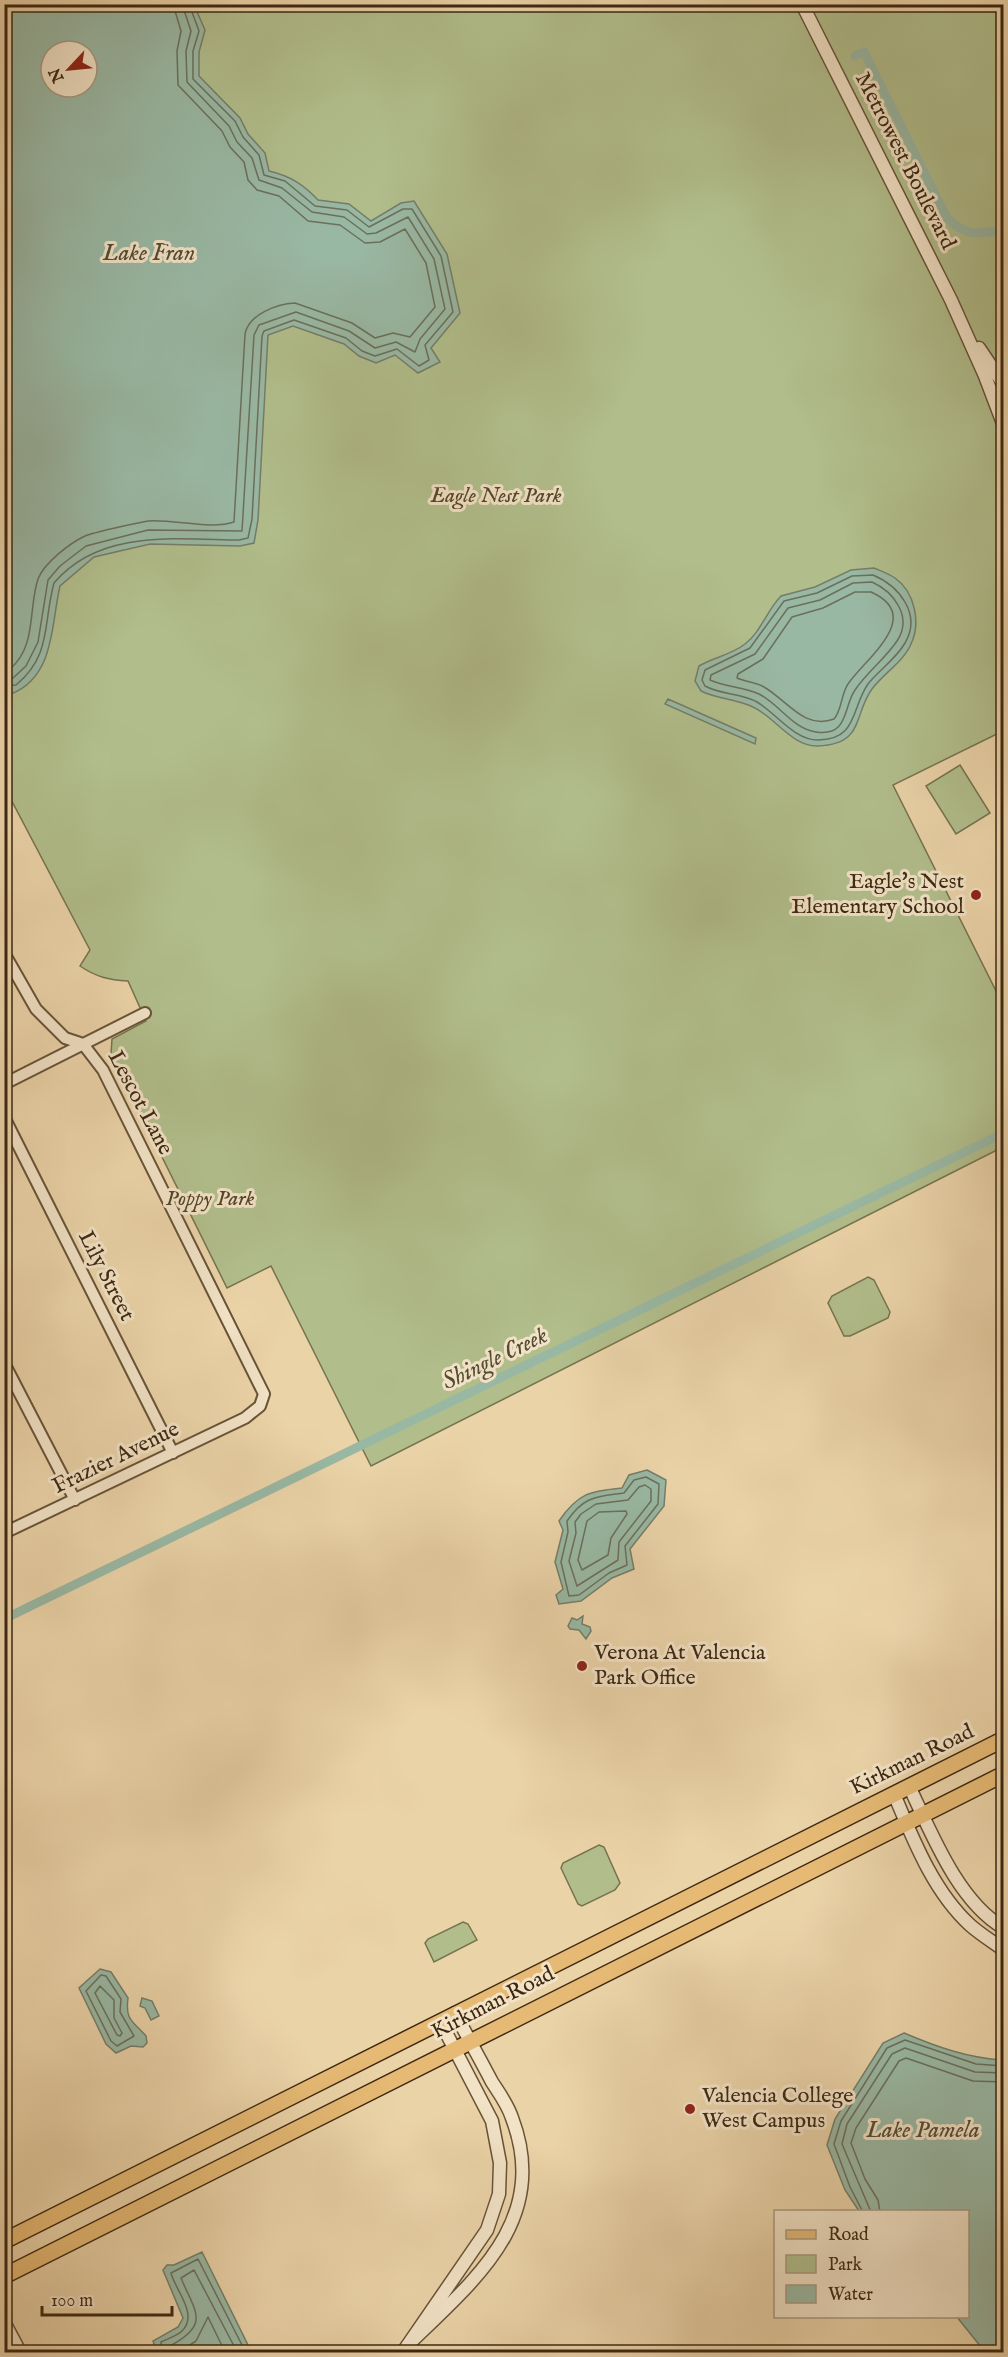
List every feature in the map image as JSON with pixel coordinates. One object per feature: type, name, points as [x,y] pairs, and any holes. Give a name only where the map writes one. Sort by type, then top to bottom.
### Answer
[{"type":"main road","name":"Kirkman Road","points":[[4,2241],[1004,1739]]},
{"type":"main road","name":"Kirkman Road","points":[[4,2276],[453,2048],[1004,1774]]},
{"type":"street","name":"Metrowest Boulevard","points":[[803,4],[951,300],[985,376],[1004,426]]},
{"type":"street","name":"Metrowest Boulevard","points":[[951,300],[1004,385]]},
{"type":"street","name":"Lescot Lane","points":[[5,957],[36,1009],[65,1038],[83,1044],[103,1070],[260,1383],[264,1394],[260,1406],[245,1418]]},
{"type":"street","points":[[4,1084],[146,1013]]},
{"type":"street","name":"Lily Street","points":[[4,1117],[172,1453]]},
{"type":"street","points":[[4,1363],[75,1500]]},
{"type":"street","name":"Frazier Avenue","points":[[4,1533],[245,1418]]},
{"type":"street","points":[[909,1786],[956,1878],[974,1901],[1004,1928]]},
{"type":"street","points":[[894,1794],[943,1894],[970,1925],[1004,1950]]},
{"type":"street","points":[[413,2340],[471,2284],[495,2255],[514,2219],[521,2183],[521,2149],[512,2117],[455,2013]]},
{"type":"street","points":[[403,2352],[487,2229],[499,2194],[500,2163],[492,2121],[440,2021]]},
{"type":"street","points":[[4,2322],[20,2352]]},
{"type":"green space","name":"Eagle Nest Park","points":[[4,5],[1003,5],[1003,731],[893,785],[1003,1005],[1003,1147],[371,1466],[271,1266],[227,1288],[111,1054],[112,1039],[146,1021],[128,981],[103,977],[80,966],[90,950],[5,788]]},
{"type":"green space","points":[[960,765],[990,813],[956,834],[926,786]]},
{"type":"green space","points":[[868,1277],[874,1280],[890,1312],[888,1318],[850,1336],[844,1336],[828,1303],[832,1296]]},
{"type":"green space","points":[[599,1845],[604,1847],[620,1883],[615,1890],[582,1906],[578,1904],[561,1868],[563,1863]]},
{"type":"green space","points":[[463,1922],[468,1924],[477,1940],[434,1962],[425,1943],[428,1939]]},
{"type":"water","name":"Lake Fran","points":[[5,4],[194,5],[205,30],[199,52],[199,76],[240,118],[248,134],[265,153],[269,171],[296,181],[318,200],[349,204],[371,221],[401,203],[414,201],[447,254],[460,313],[431,348],[440,362],[418,373],[395,355],[376,363],[359,356],[344,344],[293,326],[268,335],[258,520],[254,543],[240,546],[150,544],[94,557],[60,586],[49,648],[43,662],[36,675],[25,686],[11,694],[4,690]]},
{"type":"water","points":[[874,568],[895,578],[907,591],[914,608],[916,627],[908,650],[872,689],[856,726],[844,740],[818,746],[800,742],[753,707],[701,691],[695,681],[699,666],[734,651],[751,639],[781,596],[815,587],[851,570]]},
{"type":"water","points":[[668,699],[756,738],[755,744],[665,704]]},
{"type":"water","points":[[647,1470],[666,1480],[664,1506],[630,1549],[634,1569],[612,1578],[581,1601],[559,1604],[556,1595],[563,1589],[555,1562],[563,1530],[559,1521],[572,1504],[579,1499],[593,1492],[622,1488],[629,1475]]},
{"type":"water","points":[[583,1616],[582,1624],[590,1627],[591,1631],[586,1639],[579,1630],[570,1629],[568,1626],[572,1618],[577,1620]]},
{"type":"water","points":[[100,1969],[111,1972],[128,1998],[129,2016],[146,2036],[147,2043],[143,2047],[131,2046],[116,2053],[106,2044],[79,1988]]},
{"type":"water","points":[[142,1998],[152,2001],[159,2016],[151,2020],[145,2008],[140,2006]]},
{"type":"water","name":"Lake Pamela","points":[[904,2033],[953,2051],[1003,2060],[1003,2352],[985,2352],[958,2318],[969,2318],[969,2210],[858,2210],[845,2190],[827,2145],[835,2119],[883,2043]]},
{"type":"water","points":[[202,2252],[250,2349],[245,2352],[157,2352],[153,2341],[178,2327],[183,2318],[163,2270],[167,2265],[174,2265]]},
{"type":"waterway","points":[[855,56],[864,52],[947,218],[973,233],[1004,230]]},
{"type":"waterway","name":"Shingle Creek","points":[[4,1619],[1004,1133]]},
{"type":"place","name":"Eagle's Nest Elementary School","points":[[976,895]]},
{"type":"place","name":"Verona At Valencia Park Office","points":[[582,1666]]},
{"type":"place","name":"Valencia College West Campus","points":[[690,2109]]},
{"type":"park label","name":"Poppy Park","points":[[210,1199]]}]
